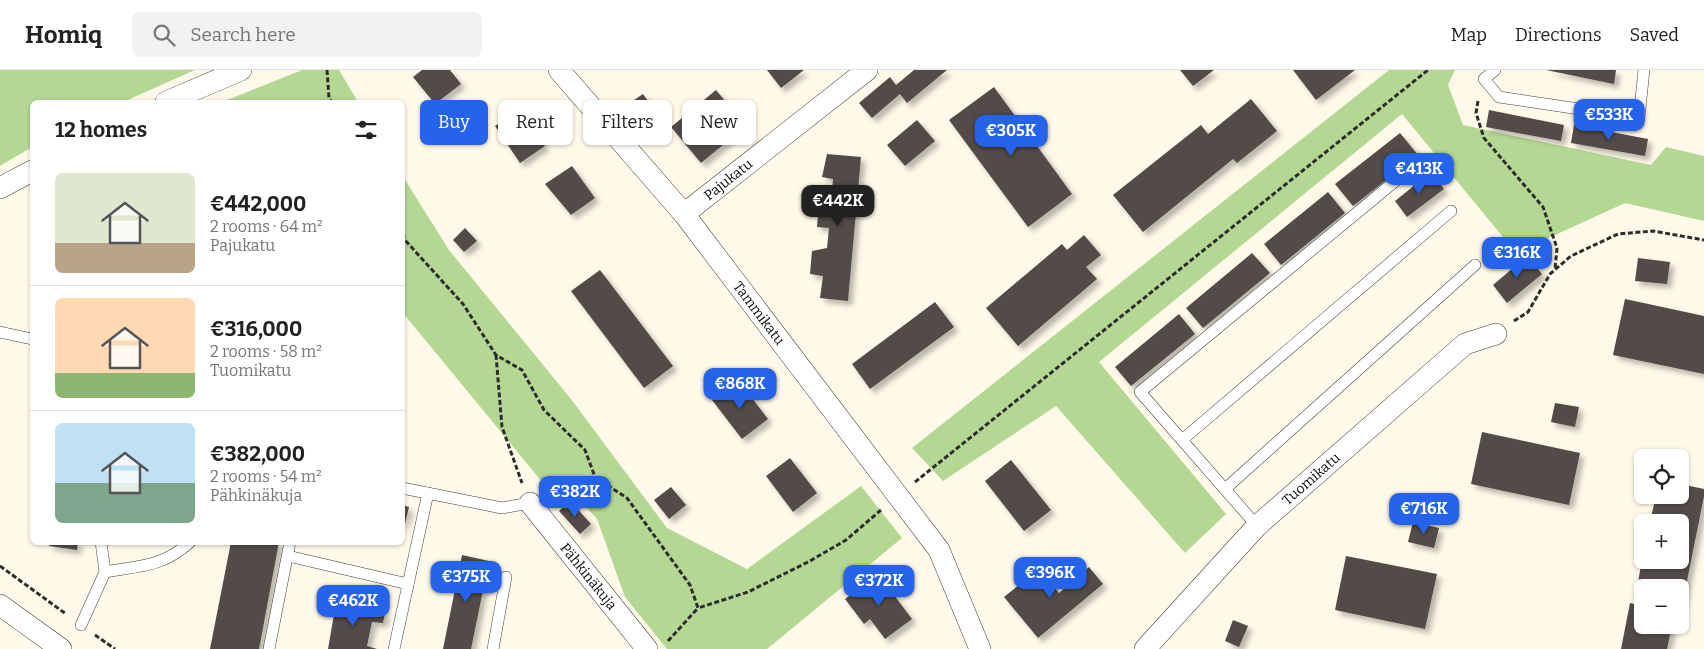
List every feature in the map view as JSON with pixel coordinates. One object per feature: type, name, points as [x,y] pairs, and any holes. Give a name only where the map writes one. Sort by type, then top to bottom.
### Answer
[{"type":"street","points":[[171,100],[241,70]]},
{"type":"street","name":"Tammikatu","points":[[559,70],[684,214],[905,490],[939,550],[980,649]]},
{"type":"street","name":"Pajukatu","points":[[684,214],[867,70]]},
{"type":"street","points":[[0,188],[30,172]]},
{"type":"street","name":"Tuomikatu","points":[[1145,649],[1257,526],[1465,344],[1496,334]]},
{"type":"street","name":"Pähkinäkuja","points":[[530,503],[647,649]]},
{"type":"street","points":[[0,605],[61,649]]},
{"type":"lane","points":[[1494,70],[1484,79],[1499,97],[1638,118],[1644,70]]},
{"type":"lane","points":[[1257,526],[1140,392],[1416,164]]},
{"type":"lane","points":[[1182,440],[1451,211]]},
{"type":"lane","points":[[1225,489],[1475,265]]},
{"type":"lane","points":[[0,332],[30,339]]},
{"type":"lane","points":[[405,489],[502,508],[530,503]]},
{"type":"lane","points":[[394,649],[428,493]]},
{"type":"lane","points":[[80,625],[105,572],[100,545]]},
{"type":"lane","points":[[105,572],[158,563],[180,552],[187,545]]},
{"type":"lane","points":[[270,649],[290,545]]},
{"type":"lane","points":[[288,556],[408,584]]},
{"type":"lane","points":[[493,649],[506,577]]},
{"type":"path","points":[[326,70],[329,98]]},
{"type":"path","points":[[667,642],[698,608],[748,592],[810,561],[846,540],[905,490],[1428,70]]},
{"type":"path","points":[[1484,79],[1476,112],[1484,138],[1543,207],[1557,248],[1555,270]]},
{"type":"path","points":[[1496,334],[1528,312],[1550,274],[1572,256],[1618,234],[1653,231],[1704,240]]},
{"type":"path","points":[[405,240],[464,304],[496,355],[502,426],[530,503]]},
{"type":"path","points":[[496,355],[522,370],[544,410],[585,450],[595,477],[627,498],[690,585],[698,608]]},
{"type":"path","points":[[0,566],[115,649]]},
{"type":"green space","points":[[0,70],[195,70],[128,100],[30,100],[30,148],[0,166]]},
{"type":"green space","points":[[302,70],[339,70],[357,100],[227,100]]},
{"type":"green space","points":[[1389,70],[1455,70],[1448,85],[1463,125],[1651,165],[1666,147],[1704,156],[1704,221],[1625,203],[1516,253],[1402,114],[1099,362],[1226,514],[1185,553],[1056,406],[943,481],[912,448]]},
{"type":"green space","points":[[405,180],[449,250],[571,399],[667,528],[747,569],[861,486],[902,538],[767,649],[667,649],[625,597],[597,519],[567,486],[548,489],[405,315]]},
{"type":"building","points":[[422,70],[450,70],[461,84],[440,100],[432,100],[413,77]]},
{"type":"building","points":[[767,70],[804,70],[781,88]]},
{"type":"building","points":[[914,70],[947,70],[907,103],[900,94],[872,118],[859,103],[890,77],[896,85]]},
{"type":"building","points":[[1180,70],[1214,70],[1193,86]]},
{"type":"building","points":[[1293,70],[1355,70],[1316,100]]},
{"type":"building","points":[[1546,70],[1616,70],[1614,84]]},
{"type":"building","points":[[994,87],[1072,194],[1028,227],[949,120]]},
{"type":"building","points":[[716,90],[724,100],[704,100]]},
{"type":"building","points":[[643,94],[647,100],[634,100]]},
{"type":"building","points":[[1251,99],[1277,131],[1237,163],[1233,159],[1143,232],[1113,195],[1201,125],[1208,134]]},
{"type":"building","points":[[1489,110],[1564,125],[1561,141],[1486,127]]},
{"type":"building","points":[[682,118],[682,140],[672,128]]},
{"type":"building","points":[[917,120],[935,141],[905,166],[887,145]]},
{"type":"building","points":[[1574,125],[1648,139],[1645,156],[1571,143]]},
{"type":"building","points":[[1400,133],[1418,155],[1353,206],[1335,184]]},
{"type":"building","points":[[508,145],[544,145],[545,146],[520,163]]},
{"type":"building","points":[[686,145],[723,145],[701,163]]},
{"type":"building","points":[[827,154],[861,157],[848,301],[820,298],[823,276],[810,274],[812,251],[827,248],[829,228],[817,227],[819,201],[831,200],[833,179],[822,177]]},
{"type":"building","points":[[572,166],[595,198],[571,215],[545,184]]},
{"type":"building","points":[[1431,172],[1444,189],[1407,217],[1395,201]]},
{"type":"building","points":[[1328,192],[1345,213],[1281,265],[1264,244]]},
{"type":"building","points":[[465,228],[477,241],[464,252],[453,240]]},
{"type":"building","points":[[1084,235],[1101,255],[1086,267],[1097,279],[1018,346],[986,308],[1062,244],[1067,250]]},
{"type":"building","points":[[1252,253],[1270,273],[1203,328],[1186,308]]},
{"type":"building","points":[[1527,256],[1542,274],[1507,303],[1493,285]]},
{"type":"building","points":[[1638,258],[1670,262],[1667,284],[1635,281]]},
{"type":"building","points":[[600,270],[673,366],[644,388],[571,291]]},
{"type":"building","points":[[1625,299],[1704,316],[1704,374],[1613,355]]},
{"type":"building","points":[[935,302],[954,327],[870,389],[852,364]]},
{"type":"building","points":[[1179,314],[1195,334],[1131,386],[1115,367]]},
{"type":"building","points":[[738,380],[768,419],[742,439],[712,400]]},
{"type":"building","points":[[1555,403],[1579,407],[1575,427],[1551,422]]},
{"type":"building","points":[[1482,432],[1580,453],[1569,505],[1471,484]]},
{"type":"building","points":[[790,458],[817,493],[793,512],[766,476]]},
{"type":"building","points":[[1011,460],[1051,510],[1024,531],[985,481]]},
{"type":"building","points":[[1689,486],[1704,489],[1687,579],[1639,579],[1640,569],[1689,569],[1689,514],[1652,514],[1654,504],[1689,504]]},
{"type":"building","points":[[671,487],[686,505],[669,519],[654,500]]},
{"type":"building","points":[[570,501],[591,524],[580,534],[559,511]]},
{"type":"building","points":[[405,506],[409,507],[405,524]]},
{"type":"building","points":[[1413,522],[1439,528],[1434,548],[1408,542]]},
{"type":"building","points":[[49,545],[78,545],[77,550]]},
{"type":"building","points":[[230,545],[278,545],[259,649],[210,649]]},
{"type":"building","points":[[462,555],[489,561],[471,649],[443,649]]},
{"type":"building","points":[[1346,556],[1437,574],[1425,629],[1335,610]]},
{"type":"building","points":[[1089,567],[1103,584],[1038,638],[1004,597],[1039,569],[1059,593]]},
{"type":"building","points":[[878,574],[912,619],[885,639],[870,619],[864,624],[845,599]]},
{"type":"building","points":[[336,603],[385,612],[383,623],[372,622],[367,646],[377,649],[328,649]]},
{"type":"building","points":[[1630,603],[1634,604],[1634,634],[1670,634],[1667,649],[1621,649]]},
{"type":"building","points":[[1233,620],[1248,626],[1239,647],[1225,641]]}]
